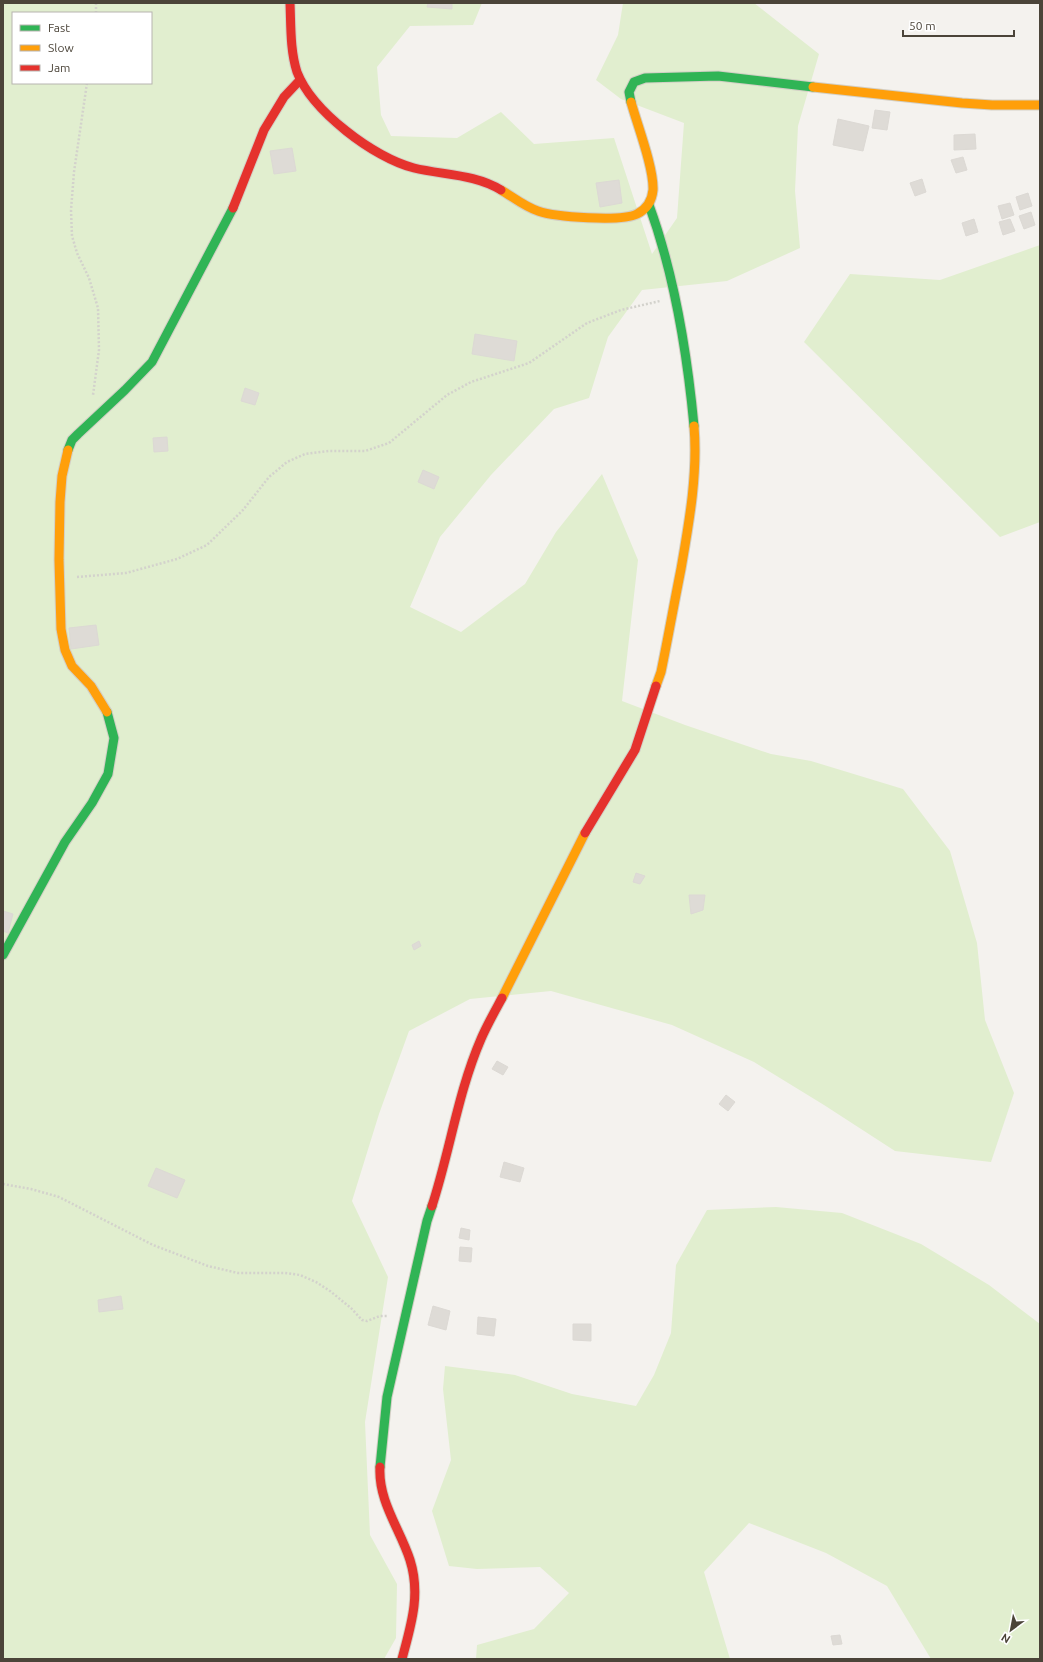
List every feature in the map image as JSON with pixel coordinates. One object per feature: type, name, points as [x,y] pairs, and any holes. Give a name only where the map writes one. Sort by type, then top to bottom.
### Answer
[{"type":"street","points":[[290,3],[294,58],[300,80],[314,100],[334,120],[380,154],[401,164],[423,170],[484,182],[503,190],[536,210],[556,216],[607,218],[633,217],[643,212],[649,205],[653,196],[654,186],[652,174],[629,92],[634,82],[645,78],[718,76],[962,103],[992,105],[1040,105]]},
{"type":"street","points":[[3,955],[65,842],[92,803],[108,774],[114,738],[106,710],[91,686],[72,666],[65,650],[61,629],[60,502],[64,459],[68,448],[78,433],[139,378],[152,362],[235,205],[264,130],[284,97],[300,80]]},
{"type":"street","points":[[402,1659],[412,1623],[416,1598],[414,1579],[410,1560],[384,1500],[380,1470],[387,1397],[428,1222],[441,1178],[452,1130],[481,1039],[588,824],[635,750],[646,722],[661,672],[685,546],[692,495],[695,438],[690,385],[676,298],[660,235],[649,205]]},
{"type":"path","points":[[87,84],[74,172],[71,210],[72,236],[77,253],[89,278],[98,308],[98,350],[93,399]]},
{"type":"path","points":[[60,577],[83,578],[126,573],[177,559],[207,545],[243,510],[269,477],[287,462],[305,454],[329,450],[365,451],[389,443],[447,395],[471,382],[529,363],[587,323],[621,310],[676,298]]},
{"type":"path","points":[[3,1184],[31,1189],[59,1197],[153,1245],[208,1266],[238,1273],[285,1273],[300,1275],[316,1282],[330,1291],[351,1308],[362,1320],[367,1321],[380,1316],[389,1316],[406,1320]]},
{"type":"green space","points":[[3,3],[482,3],[473,25],[410,26],[377,67],[381,115],[391,136],[457,138],[501,112],[534,144],[614,138],[652,254],[677,218],[684,123],[621,99],[596,80],[618,35],[623,3],[754,3],[819,54],[798,126],[795,191],[800,248],[727,281],[642,290],[608,337],[589,398],[554,409],[491,475],[440,537],[410,607],[461,632],[525,584],[556,532],[602,474],[638,560],[622,701],[685,725],[771,754],[811,761],[903,789],[950,851],[977,943],[985,1020],[1014,1093],[991,1162],[895,1151],[754,1062],[672,1025],[551,991],[470,999],[409,1031],[379,1114],[352,1201],[388,1277],[365,1422],[370,1535],[397,1584],[396,1638],[384,1659],[3,1659]]},
{"type":"green space","points":[[1040,245],[1040,522],[1000,537],[804,342],[850,274],[940,280]]},
{"type":"green space","points":[[776,1207],[842,1213],[921,1244],[989,1285],[1040,1324],[1040,1659],[931,1659],[887,1586],[826,1553],[749,1523],[704,1572],[730,1659],[476,1659],[477,1645],[534,1629],[569,1593],[540,1567],[477,1569],[449,1566],[432,1511],[451,1460],[443,1389],[445,1366],[515,1375],[572,1394],[636,1406],[654,1375],[671,1333],[676,1265],[707,1210]]},
{"type":"building","points":[[428,3],[452,3],[452,9],[427,7]]},
{"type":"building","points":[[875,110],[890,112],[887,130],[872,128]]},
{"type":"building","points":[[838,119],[869,126],[863,151],[833,145]]},
{"type":"building","points":[[975,134],[976,149],[954,150],[954,135]]},
{"type":"building","points":[[292,148],[296,171],[274,174],[270,151]]},
{"type":"building","points":[[963,157],[967,170],[956,173],[951,160]]},
{"type":"building","points":[[922,179],[926,192],[915,196],[910,183]]},
{"type":"building","points":[[619,180],[622,203],[600,207],[596,183]]},
{"type":"building","points":[[1028,193],[1032,206],[1020,210],[1016,197]]},
{"type":"building","points":[[1010,203],[1014,215],[1002,219],[998,206]]},
{"type":"building","points":[[1031,212],[1035,225],[1024,229],[1019,216]]},
{"type":"building","points":[[974,219],[978,232],[966,236],[962,223]]},
{"type":"building","points":[[1010,219],[1015,231],[1003,235],[999,222]]},
{"type":"building","points":[[475,334],[517,341],[514,361],[472,354]]},
{"type":"building","points":[[245,388],[259,393],[255,405],[241,401]]},
{"type":"building","points":[[167,437],[168,451],[154,452],[153,438]]},
{"type":"building","points":[[423,470],[439,477],[434,489],[418,482]]},
{"type":"building","points":[[96,625],[99,645],[71,649],[69,628]]},
{"type":"building","points":[[636,873],[645,876],[640,884],[633,882]]},
{"type":"building","points":[[689,895],[705,895],[703,910],[691,914]]},
{"type":"building","points":[[3,911],[13,914],[8,933],[3,931]]},
{"type":"building","points":[[419,941],[421,946],[414,950],[412,945]]},
{"type":"building","points":[[497,1061],[508,1067],[503,1075],[492,1069]]},
{"type":"building","points":[[726,1095],[735,1102],[728,1111],[719,1104]]},
{"type":"building","points":[[504,1162],[524,1168],[520,1182],[500,1177]]},
{"type":"building","points":[[156,1168],[185,1180],[177,1198],[148,1186]]},
{"type":"building","points":[[461,1228],[470,1230],[469,1240],[459,1238]]},
{"type":"building","points":[[460,1247],[472,1248],[471,1262],[459,1261]]},
{"type":"building","points":[[121,1296],[123,1309],[99,1312],[98,1300]]},
{"type":"building","points":[[433,1306],[450,1311],[446,1330],[428,1325]]},
{"type":"building","points":[[478,1317],[496,1319],[494,1336],[477,1334]]},
{"type":"building","points":[[573,1324],[591,1324],[591,1341],[573,1340]]},
{"type":"building","points":[[840,1635],[842,1644],[833,1645],[831,1636]]},
{"type":"traffic: fast","points":[[631,102],[629,92],[634,82],[645,78],[718,76],[813,87]]},
{"type":"traffic: fast","points":[[649,205],[666,259],[679,314],[688,370],[694,426]]},
{"type":"traffic: fast","points":[[68,450],[72,440],[152,362],[233,208]]},
{"type":"traffic: fast","points":[[3,955],[65,842],[92,803],[108,774],[114,738],[107,712]]},
{"type":"traffic: fast","points":[[380,1467],[387,1397],[427,1221],[432,1206]]},
{"type":"traffic: slow","points":[[813,87],[962,103],[992,105],[1040,105]]},
{"type":"traffic: slow","points":[[501,190],[533,209],[558,215],[588,218],[617,218],[641,212],[646,207],[651,197],[653,181],[648,158],[631,102]]},
{"type":"traffic: slow","points":[[656,686],[664,659],[690,516],[695,462],[694,426]]},
{"type":"traffic: slow","points":[[68,450],[62,476],[60,502],[59,560],[61,629],[65,650],[72,666],[91,686],[107,712]]},
{"type":"traffic: slow","points":[[502,998],[585,833]]},
{"type":"traffic: jam","points":[[290,3],[292,47],[297,72],[305,87],[330,117],[363,144],[398,163],[414,168],[470,178],[501,190]]},
{"type":"traffic: jam","points":[[233,208],[264,130],[284,97],[300,80]]},
{"type":"traffic: jam","points":[[585,833],[635,750],[656,686]]},
{"type":"traffic: jam","points":[[432,1206],[460,1101],[473,1059],[483,1034],[502,998]]},
{"type":"traffic: jam","points":[[380,1467],[382,1492],[390,1515],[406,1548],[415,1585],[414,1610],[402,1659]]}]
